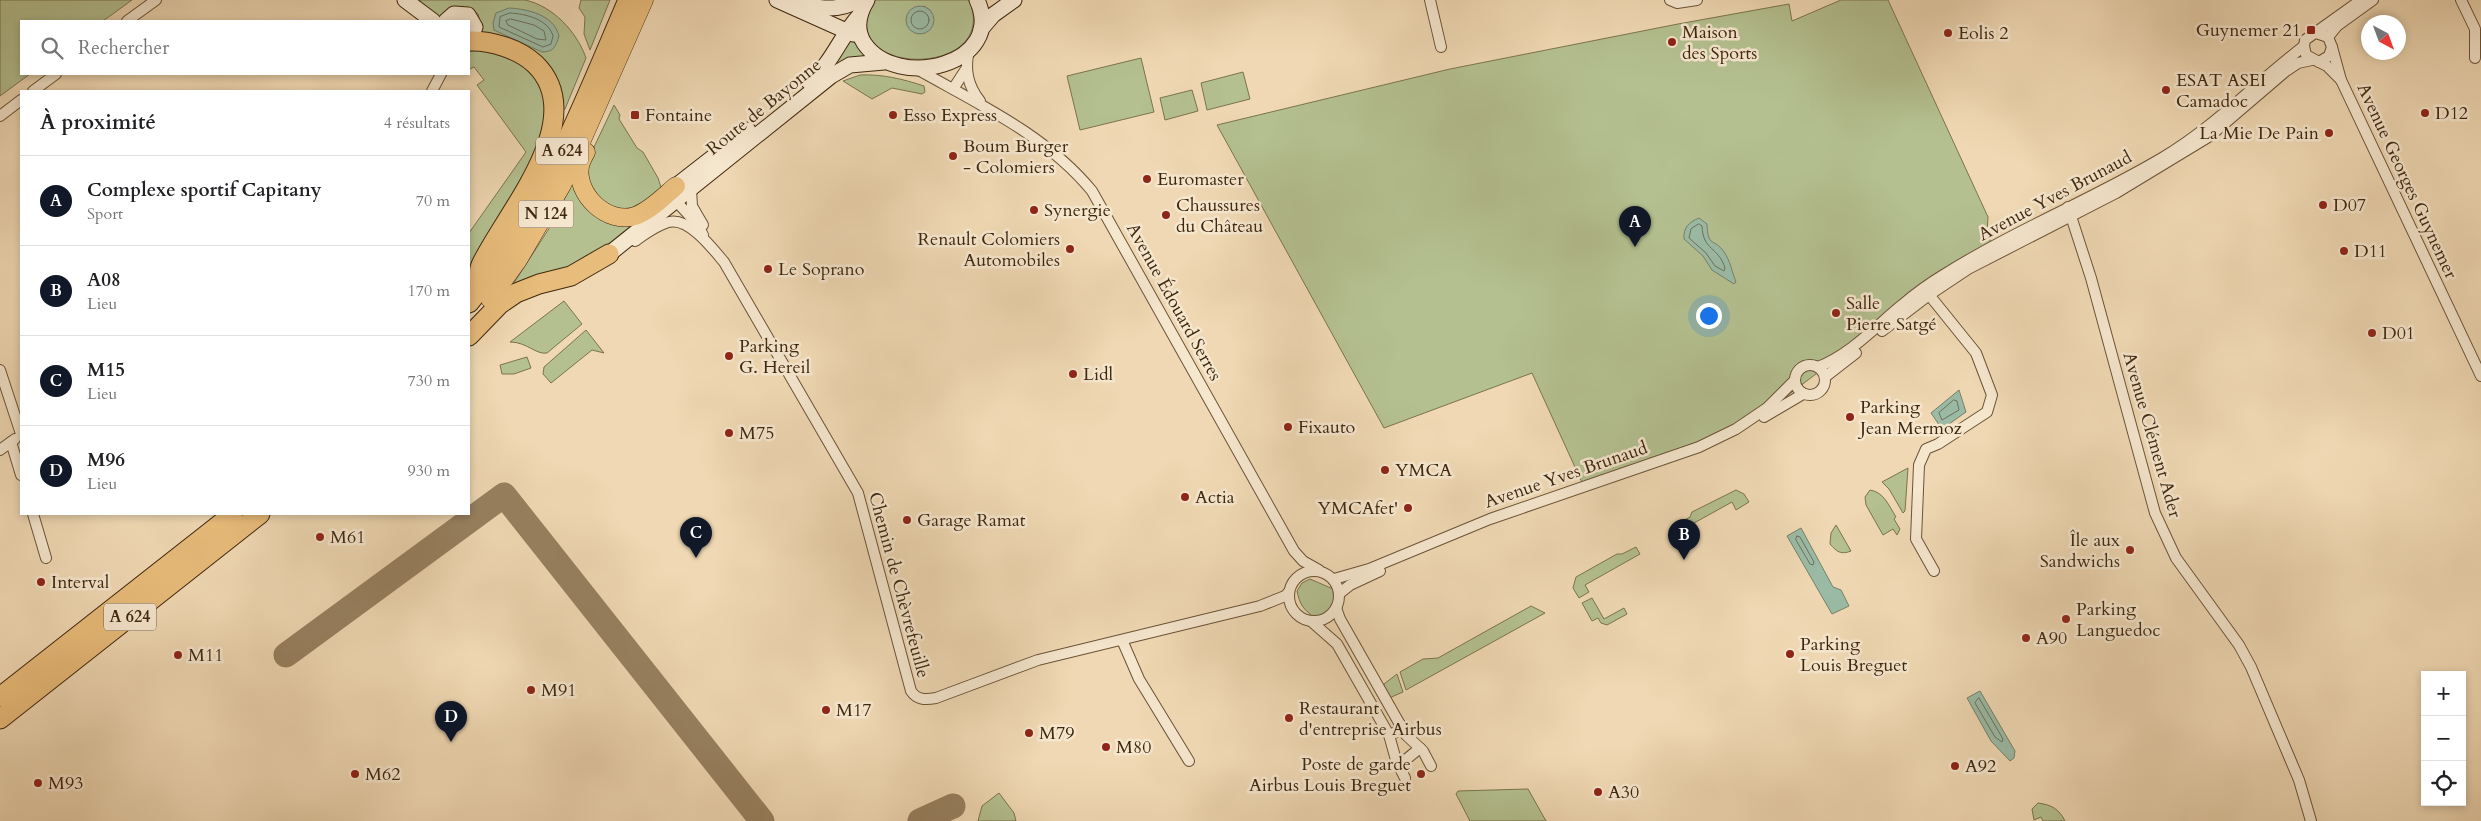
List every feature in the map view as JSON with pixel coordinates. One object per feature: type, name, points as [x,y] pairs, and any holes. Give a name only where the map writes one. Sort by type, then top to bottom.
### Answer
[{"type":"highway","name":"A 624","points":[[470,322],[478,298],[550,175],[628,0]]},
{"type":"highway","name":"N 124","points":[[478,298],[518,260],[546,213],[591,122],[644,0]]},
{"type":"highway","points":[[470,40],[482,40],[508,49],[530,60],[546,77],[554,103],[548,142],[530,184],[480,266],[478,298]]},
{"type":"highway","points":[[591,122],[589,146],[580,166],[580,176],[585,192],[598,207],[612,215],[633,217],[681,192]]},
{"type":"highway","points":[[470,335],[500,304],[516,293],[539,284],[571,276],[609,254]]},
{"type":"highway","name":"A 624","points":[[0,697],[232,515]]},
{"type":"highway","name":"A 624","points":[[0,720],[259,515]]},
{"type":"main road","points":[[405,0],[432,20]]},
{"type":"main road","points":[[777,0],[827,9],[840,8],[859,0]]},
{"type":"main road","points":[[861,38],[860,16],[867,0]]},
{"type":"main road","points":[[968,51],[979,37],[981,29],[981,14],[978,0]]},
{"type":"main road","points":[[981,29],[994,15],[1014,0]]},
{"type":"main road","points":[[794,4],[814,16],[861,38],[872,53],[884,62]]},
{"type":"main road","points":[[447,20],[454,14],[468,16],[475,27],[470,38]]},
{"type":"main road","points":[[814,16],[826,31],[830,52],[828,63]]},
{"type":"main road","name":"Route de Bayonne","points":[[681,192],[729,145],[811,80],[828,63],[846,31],[860,16]]},
{"type":"main road","name":"Route de Bayonne","points":[[609,254],[681,192],[837,72],[850,65],[884,62],[914,68],[944,64],[968,51]]},
{"type":"street","points":[[128,20],[156,0]]},
{"type":"street","points":[[1430,0],[1441,47]]},
{"type":"street","points":[[1671,1],[1677,3],[1698,0]]},
{"type":"street","points":[[2316,33],[2328,37],[2332,47],[2329,56],[2316,61],[2306,55],[2304,46],[2308,38],[2361,0]]},
{"type":"street","points":[[2328,37],[2336,26],[2372,0]]},
{"type":"street","points":[[2461,0],[2475,29],[2475,58]]},
{"type":"street","name":"Avenue Yves Brunaud","points":[[2070,211],[2161,158],[2206,128],[2304,46]]},
{"type":"street","name":"Avenue Georges Guynemer","points":[[2332,47],[2342,80],[2481,376]]},
{"type":"street","name":"Avenue Édouard Serres","points":[[968,51],[966,69],[973,91],[984,105]]},
{"type":"street","name":"Avenue Yves Brunaud","points":[[1818,367],[1844,354],[1926,292],[1988,249],[2133,184],[2210,136],[2286,71],[2298,63],[2316,61]]},
{"type":"street","name":"Avenue Georges Guynemer","points":[[2316,61],[2327,66],[2342,80]]},
{"type":"street","name":"Avenue Édouard Serres","points":[[914,68],[984,105],[1052,150],[1078,174],[1095,196],[1294,551],[1303,561],[1319,570]]},
{"type":"street","name":"Avenue Édouard Serres","points":[[953,89],[966,69]]},
{"type":"street","points":[[34,90],[55,75]]},
{"type":"street","points":[[433,90],[440,75]]},
{"type":"street","points":[[0,116],[20,101]]},
{"type":"street","name":"Chemin de Chèvrefeuille","points":[[681,192],[697,224],[724,262],[858,494],[912,694],[921,699],[936,698],[1038,660],[1260,606],[1289,592]]},
{"type":"street","name":"Chemin de Chèvrefeuille","points":[[681,192],[692,206],[715,250]]},
{"type":"street","name":"Avenue Clément Ader","points":[[2070,211],[2091,278],[2158,520],[2176,558],[2239,645],[2251,667],[2299,780],[2311,821]]},
{"type":"street","name":"Chemin de Chèvrefeuille","points":[[609,254],[624,248],[657,227],[675,221],[688,226],[708,242]]},
{"type":"street","points":[[1926,292],[1976,353],[1992,395],[1987,412],[1938,444],[1926,449],[1919,465],[1916,539],[1934,571]]},
{"type":"street","name":"Avenue Yves Brunaud","points":[[1825,377],[1926,292]]},
{"type":"street","points":[[1810,365],[1818,367],[1825,377],[1825,382],[1820,392],[1811,396],[1803,394],[1796,387],[1795,380],[1802,367],[1810,365]]},
{"type":"street","points":[[0,370],[20,431]]},
{"type":"street","name":"Avenue Yves Brunaud","points":[[1334,579],[1369,569],[1490,518],[1699,447],[1736,430],[1767,408],[1795,380]]},
{"type":"street","name":"Avenue Yves Brunaud","points":[[1340,593],[1350,585],[1503,520],[1705,451],[1742,433],[1783,405],[1803,394]]},
{"type":"street","points":[[0,450],[20,435]]},
{"type":"street","points":[[11,442],[20,472]]},
{"type":"street","points":[[33,515],[46,558]]},
{"type":"street","name":"Avenue Édouard Serres","points":[[1294,551],[1295,579]]},
{"type":"street","points":[[1311,621],[1327,618],[1336,608],[1340,593],[1334,579],[1319,570],[1310,570],[1295,579],[1289,592],[1289,600],[1296,614],[1311,621],[1337,644],[1390,739],[1398,766],[1405,778]]},
{"type":"street","name":"Chemin de Chèvrefeuille","points":[[1260,606],[1283,608],[1296,614]]},
{"type":"street","points":[[1336,608],[1340,619],[1406,735],[1420,748],[1431,766]]},
{"type":"street","points":[[1122,640],[1139,679],[1190,762],[1171,733]]},
{"type":"street","points":[[1390,739],[1399,731],[1400,724]]},
{"type":"street","points":[[1390,739],[1406,735]]},
{"type":"street","points":[[1398,766],[1420,748]]},
{"type":"shaded area","points":[[0,0],[132,0],[104,20],[20,20],[20,75],[29,75],[0,96]]},
{"type":"shaded area","points":[[413,0],[525,0],[535,3],[554,14],[577,39],[586,58],[565,109],[560,109],[556,87],[479,35],[481,27],[478,14],[467,8],[457,6],[444,13],[439,19]]},
{"type":"shaded area","points":[[581,0],[610,0],[590,50],[584,34],[585,17],[579,8]]},
{"type":"shaded area","points":[[873,0],[969,0],[973,24],[965,42],[948,54],[926,59],[903,58],[883,51],[870,37],[867,18]],"holes":[[[924,6],[930,10],[918,34],[908,27]]]},
{"type":"shaded area","points":[[1841,0],[1888,0],[1988,217],[1987,233],[1991,242],[1739,432],[1585,489],[1532,373],[1384,428],[1217,125],[1450,69],[1678,24],[1789,4],[1792,21]]},
{"type":"shaded area","points":[[851,39],[867,56],[836,66],[834,64]]},
{"type":"shaded area","points":[[485,47],[525,66],[544,87],[547,107],[536,153],[470,267],[470,232],[526,152],[477,85],[484,80],[474,67],[470,69],[470,52]]},
{"type":"shaded area","points":[[1141,58],[1154,112],[1080,130],[1067,76]]},
{"type":"shaded area","points":[[1243,72],[1250,99],[1207,110],[1201,83]]},
{"type":"shaded area","points":[[860,75],[884,76],[908,81],[924,86],[925,92],[922,94],[892,88],[872,99],[843,81]]},
{"type":"shaded area","points":[[1192,90],[1198,111],[1165,120],[1160,98]]},
{"type":"shaded area","points":[[614,105],[620,115],[619,119],[637,148],[643,152],[658,178],[663,193],[631,212],[605,205],[589,187],[586,164]]},
{"type":"shaded area","points":[[575,178],[588,203],[650,215],[616,242],[572,268],[510,289],[550,227]]},
{"type":"shaded area","points":[[564,301],[582,324],[547,353],[510,342]]},
{"type":"shaded area","points":[[586,330],[604,353],[592,350],[551,383],[543,374],[544,367]]},
{"type":"shaded area","points":[[527,357],[531,368],[514,374],[502,374],[500,365]]},
{"type":"shaded area","points":[[1908,468],[1905,511],[1903,513],[1889,489],[1882,482]]},
{"type":"shaded area","points":[[1736,490],[1744,494],[1749,502],[1736,510],[1732,502],[1676,533],[1673,527],[1690,517],[1692,512]]},
{"type":"shaded area","points":[[1870,490],[1883,497],[1891,508],[1896,517],[1894,519],[1900,529],[1897,535],[1893,529],[1883,535],[1866,505],[1865,497]]},
{"type":"shaded area","points":[[1836,525],[1851,551],[1839,552],[1830,544],[1831,533]]},
{"type":"shaded area","points":[[1636,547],[1640,554],[1585,585],[1589,592],[1579,598],[1573,588],[1576,577],[1617,554],[1622,554]]},
{"type":"shaded area","points":[[1310,579],[1333,589],[1334,605],[1330,607],[1330,611],[1326,614],[1315,618],[1299,600],[1297,591],[1302,583]]},
{"type":"shaded area","points":[[1592,598],[1604,619],[1624,608],[1627,614],[1607,625],[1601,623],[1598,618],[1592,621],[1582,603]]},
{"type":"shaded area","points":[[1531,606],[1545,613],[1406,690],[1400,672],[1423,659],[1438,658]]},
{"type":"shaded area","points":[[1397,674],[1403,692],[1387,699],[1383,690],[1384,684]]},
{"type":"shaded area","points":[[1528,789],[1546,821],[1470,821],[1456,794],[1458,791]]},
{"type":"shaded area","points":[[999,793],[1014,813],[1016,821],[978,821],[982,806]]},
{"type":"shaded area","points":[[2038,803],[2054,808],[2065,821],[2043,821],[2041,817],[2034,820],[2032,809]]},
{"type":"water","points":[[920,6],[930,10],[934,20],[930,30],[920,34],[910,30],[906,20],[910,10]]},
{"type":"water","points":[[509,8],[539,14],[552,23],[559,36],[554,48],[542,52],[494,30],[493,23],[496,13]]},
{"type":"water","points":[[1699,218],[1707,224],[1710,240],[1726,255],[1736,282],[1734,284],[1712,270],[1703,256],[1684,239],[1687,226]]},
{"type":"water","points":[[1959,390],[1966,412],[1942,429],[1931,413]]},
{"type":"water","points":[[1801,528],[1833,587],[1841,590],[1849,606],[1832,614],[1787,536]]},
{"type":"water","points":[[1980,691],[2015,751],[2014,758],[2010,761],[1991,741],[1967,698]]},
{"type":"taxiway","points":[[286,655],[504,495],[762,821]]},
{"type":"taxiway","points":[[920,821],[953,806]]},
{"type":"place","name":"Guynemer 21","points":[[2311,30]]},
{"type":"place","name":"Eolis 2","points":[[1948,33]]},
{"type":"place","name":"Maison des Sports","points":[[1672,42]]},
{"type":"place","name":"ESAT ASEI Camadoc","points":[[2166,90]]},
{"type":"place","name":"D12","points":[[2425,113]]},
{"type":"place","name":"Fontaine","points":[[635,115]]},
{"type":"place","name":"Esso Express","points":[[893,115]]},
{"type":"place","name":"La Mie De Pain","points":[[2329,133]]},
{"type":"place","name":"Boum Burger - Colomiers","points":[[953,156]]},
{"type":"place","name":"Euromaster","points":[[1147,179]]},
{"type":"place","name":"D07","points":[[2323,205]]},
{"type":"place","name":"Synergie","points":[[1034,210]]},
{"type":"place","name":"Chaussures du Château","points":[[1166,215]]},
{"type":"place","name":"Complexe sportif Capitany","points":[[1635,247]]},
{"type":"place","name":"Renault Colomiers Automobiles","points":[[1070,249]]},
{"type":"place","name":"D11","points":[[2344,251]]},
{"type":"place","name":"Le Soprano","points":[[768,269]]},
{"type":"place","name":"Salle Pierre Satgé","points":[[1836,313]]},
{"type":"place","name":"D01","points":[[2372,333]]},
{"type":"place","name":"Parking G. Hereil","points":[[729,356]]},
{"type":"place","name":"Lidl","points":[[1073,374]]},
{"type":"place","name":"Parking Jean Mermoz","points":[[1850,417]]},
{"type":"place","name":"Fixauto","points":[[1288,427]]},
{"type":"place","name":"M75","points":[[729,433]]},
{"type":"place","name":"YMCA","points":[[1385,470]]},
{"type":"place","name":"Actia","points":[[1185,497]]},
{"type":"place","name":"YMCAfet'","points":[[1408,508]]},
{"type":"place","name":"Garage Ramat","points":[[907,520]]},
{"type":"place","name":"M61","points":[[320,537]]},
{"type":"place","name":"Île aux Sandwichs","points":[[2130,550]]},
{"type":"place","name":"M15","points":[[696,558]]},
{"type":"place","name":"A08","points":[[1684,560]]},
{"type":"place","name":"Interval","points":[[41,582]]},
{"type":"place","name":"Parking Languedoc","points":[[2066,619]]},
{"type":"place","name":"A90","points":[[2026,638]]},
{"type":"place","name":"Parking Louis Breguet","points":[[1790,654]]},
{"type":"place","name":"M11","points":[[178,655]]},
{"type":"place","name":"M91","points":[[531,690]]},
{"type":"place","name":"M17","points":[[826,710]]},
{"type":"place","name":"Restaurant d'entreprise Airbus","points":[[1289,718]]},
{"type":"place","name":"M79","points":[[1029,733]]},
{"type":"place","name":"M96","points":[[451,742]]},
{"type":"place","name":"M80","points":[[1106,747]]},
{"type":"place","name":"A92","points":[[1955,766]]},
{"type":"place","name":"M62","points":[[355,774]]},
{"type":"place","name":"Poste de garde Airbus Louis Breguet","points":[[1421,774]]},
{"type":"place","name":"M93","points":[[38,783]]},
{"type":"place","name":"A30","points":[[1598,792]]}]
